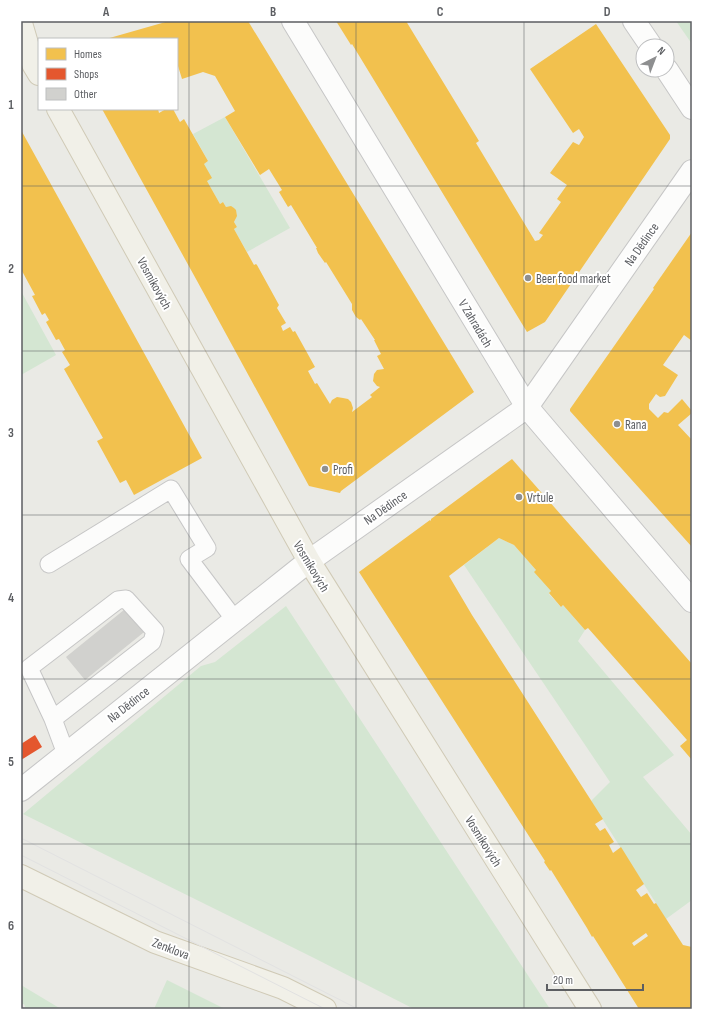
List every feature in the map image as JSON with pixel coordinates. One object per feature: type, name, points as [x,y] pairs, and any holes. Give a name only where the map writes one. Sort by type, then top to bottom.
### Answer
[{"type":"main road","points":[[21,23],[33,64],[38,72]]},
{"type":"main road","name":"Vosmíkových","points":[[59,110],[309,561],[590,1009]]},
{"type":"main road","name":"Zenklova","points":[[21,876],[154,942],[283,988],[325,1009]]},
{"type":"street","name":"V Zahradách","points":[[293,21],[527,407],[692,601]]},
{"type":"street","points":[[634,21],[646,38]]},
{"type":"street","points":[[672,78],[692,108]]},
{"type":"street","name":"Na Dědince","points":[[21,790],[309,561],[527,407],[692,171]]},
{"type":"lane","points":[[49,564],[171,489],[207,548],[189,559],[236,620]]},
{"type":"lane","points":[[53,719],[152,642],[155,631],[126,599],[118,600],[29,668],[53,719],[66,754]]},
{"type":"green space","points":[[676,21],[692,21],[692,44]]},
{"type":"green space","points":[[225,117],[290,228],[247,252],[234,229],[237,227],[234,222],[236,219],[236,211],[232,207],[226,207],[223,202],[220,204],[207,181],[204,164],[208,161],[193,134]]},
{"type":"green space","points":[[21,291],[56,355],[21,375]]},
{"type":"green space","points":[[499,538],[514,545],[536,570],[551,591],[549,594],[561,607],[563,605],[585,630],[578,641],[674,755],[643,777],[692,835],[692,900],[666,919],[591,801],[610,782],[464,565]]},
{"type":"green space","points":[[286,606],[550,1009],[414,1009],[23,814],[201,666],[215,662]]},
{"type":"green space","points":[[167,980],[225,1009],[154,1009]]},
{"type":"green space","points":[[21,985],[61,1009],[26,1009],[24,1004],[21,1005]]},
{"type":"building: Homes","points":[[169,21],[248,21],[474,392],[340,493],[309,486],[103,110],[158,110],[159,113],[164,110],[174,110],[180,122],[184,119],[208,161],[204,164],[212,178],[207,181],[220,204],[223,202],[226,207],[231,206],[236,210],[237,216],[234,222],[237,227],[234,229],[254,265],[257,265],[279,305],[277,308],[286,323],[281,326],[283,331],[290,327],[293,332],[295,331],[315,367],[308,371],[315,384],[317,383],[330,404],[332,400],[337,397],[348,399],[353,408],[352,412],[372,397],[370,395],[380,387],[373,381],[374,374],[377,370],[384,369],[377,356],[381,354],[375,340],[361,319],[360,320],[356,317],[352,310],[352,304],[326,262],[325,263],[318,253],[317,248],[291,205],[288,207],[279,192],[282,190],[269,169],[260,175],[225,117],[235,111],[215,76],[203,72],[182,79],[178,66],[178,38],[110,38]]},
{"type":"building: Homes","points":[[336,21],[406,21],[479,141],[476,143],[535,241],[539,240],[543,235],[539,233],[561,202],[557,199],[567,185],[550,173],[573,142],[579,145],[584,137],[579,129],[573,133],[530,69],[596,24],[670,135],[670,139],[545,322],[527,332],[352,44],[351,45]]},
{"type":"building: Homes","points":[[21,130],[202,458],[134,495],[126,480],[120,483],[97,441],[103,438],[64,369],[70,365],[62,352],[65,350],[59,339],[56,340],[46,322],[49,320],[45,313],[42,315],[32,296],[35,295],[22,271],[21,272]]},
{"type":"building: Homes","points":[[692,232],[692,341],[684,335],[663,365],[678,375],[665,396],[660,397],[656,394],[649,404],[649,409],[658,418],[664,412],[668,413],[682,399],[692,411],[692,413],[678,425],[692,440],[692,547],[570,411],[570,409]]},
{"type":"building: Homes","points":[[512,459],[692,664],[692,760],[680,746],[687,740],[588,628],[585,630],[563,605],[561,607],[549,593],[551,591],[534,572],[536,570],[514,545],[499,538],[449,576],[472,615],[603,819],[595,824],[600,831],[605,828],[614,842],[609,845],[613,853],[621,847],[644,884],[636,890],[641,897],[647,893],[654,904],[656,903],[683,945],[692,947],[692,1009],[639,1009],[359,572],[430,520],[431,521],[431,519]],"holes":[[[646,933],[648,936],[634,946],[632,943]]]},
{"type":"building: Shops","points":[[35,735],[42,747],[21,760],[21,744]]},
{"type":"building: Other","points":[[135,601],[154,624],[85,680],[66,657]]},
{"type":"tram line","points":[[21,838],[358,1009]]},
{"type":"tram line","points":[[21,855],[325,1009]]},
{"type":"place","name":"Beer food market","points":[[528,278]]},
{"type":"place","name":"Rana","points":[[617,424]]},
{"type":"place","name":"Profi","points":[[325,469]]},
{"type":"place","name":"Vrtule","points":[[519,497]]}]
